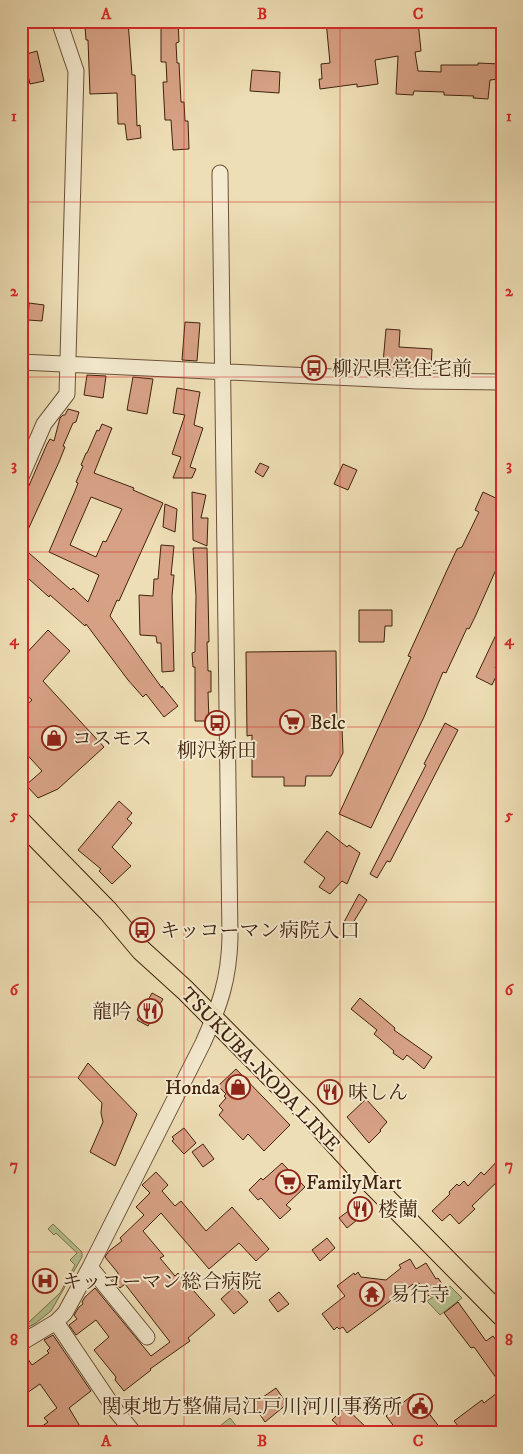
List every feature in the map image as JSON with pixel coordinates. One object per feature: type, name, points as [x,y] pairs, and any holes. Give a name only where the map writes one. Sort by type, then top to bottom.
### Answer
[{"type":"main road","name":"TSUKUBA-NODA LINE","points":[[21,822],[108,910],[141,950],[185,990],[308,1114],[368,1180],[502,1316]]},
{"type":"street","points":[[21,477],[44,424],[67,394],[76,71],[59,21]]},
{"type":"street","points":[[21,1343],[56,1322],[65,1313],[90,1267],[213,1020],[225,985],[230,957],[220,173]]},
{"type":"street","points":[[21,362],[443,382],[502,382]]},
{"type":"street","points":[[90,1267],[147,1337]]},
{"type":"street","points":[[56,1322],[116,1411],[134,1433]]},
{"type":"green space","points":[[53,1224],[82,1252],[82,1257],[51,1311],[36,1323],[21,1331],[21,1328],[60,1293],[75,1265],[70,1260],[77,1253],[56,1233],[54,1235],[48,1229]]},
{"type":"green space","points":[[450,1286],[462,1298],[440,1315],[427,1301]]},
{"type":"green space","points":[[230,1418],[242,1433],[211,1433]]},
{"type":"building","points":[[128,21],[132,75],[135,75],[137,126],[140,125],[141,138],[127,140],[125,124],[118,124],[117,93],[90,94],[88,40],[86,40],[85,26]]},
{"type":"building","points":[[161,21],[178,21],[177,63],[179,63],[181,102],[184,102],[185,121],[188,121],[189,149],[173,150],[171,120],[165,120],[163,82],[167,82],[166,62],[161,62]]},
{"type":"building","points":[[326,21],[418,21],[421,51],[415,52],[418,71],[441,72],[441,65],[500,64],[499,79],[490,80],[488,99],[473,98],[474,96],[444,95],[444,92],[414,91],[413,95],[396,94],[398,56],[375,60],[378,84],[357,87],[357,84],[320,89],[319,79],[322,79],[321,64],[330,63]]},
{"type":"building","points":[[37,51],[44,81],[30,84],[23,55]]},
{"type":"building","points":[[252,70],[280,72],[279,93],[250,91]]},
{"type":"building","points":[[29,303],[44,305],[42,321],[28,320]]},
{"type":"building","points":[[185,322],[200,323],[197,361],[182,360]]},
{"type":"building","points":[[386,329],[400,330],[399,347],[432,349],[431,369],[399,368],[399,370],[387,370],[388,364],[383,363]]},
{"type":"building","points":[[87,375],[106,376],[103,398],[84,395]]},
{"type":"building","points":[[133,377],[153,379],[147,414],[127,410]]},
{"type":"building","points":[[177,388],[200,392],[194,425],[203,428],[190,467],[196,469],[192,478],[173,478],[181,457],[172,454],[185,415],[173,413]]},
{"type":"building","points":[[68,409],[79,412],[76,422],[73,423],[63,446],[65,447],[59,462],[21,545],[21,504],[47,444],[50,439],[54,441],[60,418],[65,415]]},
{"type":"building","points":[[102,424],[112,428],[94,473],[134,488],[133,490],[163,503],[119,601],[117,600],[110,616],[162,688],[162,686],[178,706],[164,717],[146,694],[143,697],[128,680],[86,624],[85,626],[50,595],[49,597],[29,579],[21,575],[21,546],[71,590],[73,588],[88,602],[99,575],[49,552],[78,483],[76,482],[83,466],[81,465],[97,430],[99,431]],"holes":[[[91,497],[122,509],[106,542],[103,541],[96,557],[70,545]]]},
{"type":"building","points":[[260,463],[269,467],[263,477],[255,472]]},
{"type":"building","points":[[343,464],[357,470],[348,490],[334,484]]},
{"type":"building","points":[[192,492],[206,495],[201,518],[208,518],[207,546],[193,540]]},
{"type":"building","points":[[483,492],[502,501],[502,556],[469,629],[467,628],[446,673],[443,672],[424,717],[371,828],[339,814],[411,657],[408,656],[448,568],[457,549],[462,547],[479,512],[475,510]]},
{"type":"building","points":[[165,504],[177,509],[175,532],[163,527]]},
{"type":"building","points":[[161,545],[174,546],[171,575],[174,575],[172,596],[174,671],[162,672],[161,643],[157,643],[156,636],[140,635],[139,595],[153,596],[154,579],[158,579]]},
{"type":"building","points":[[193,548],[207,548],[209,642],[207,642],[208,671],[211,671],[211,692],[208,692],[209,721],[195,721],[195,667],[193,667],[192,653],[195,652],[196,596]]},
{"type":"building","points":[[359,610],[392,610],[392,626],[385,626],[384,642],[359,642]]},
{"type":"building","points":[[502,622],[502,653],[495,668],[499,670],[492,685],[476,677]]},
{"type":"building","points":[[48,630],[70,651],[43,681],[104,747],[58,789],[38,798],[26,785],[42,771],[21,748],[21,710],[32,700],[21,690],[21,659]]},
{"type":"building","name":"Belc","points":[[336,651],[337,727],[342,728],[343,753],[331,776],[306,776],[305,786],[284,786],[284,777],[252,777],[252,735],[247,736],[246,652]]},
{"type":"building","points":[[445,723],[458,730],[390,862],[387,861],[377,878],[370,874],[426,765],[424,764]]},
{"type":"building","points":[[119,801],[132,813],[127,819],[132,823],[112,847],[131,866],[112,884],[99,871],[101,869],[78,850]]},
{"type":"building","points":[[327,831],[347,847],[349,845],[360,853],[347,884],[342,881],[330,894],[319,887],[325,878],[304,862]]},
{"type":"building","points":[[359,894],[367,900],[351,926],[344,922]]},
{"type":"building","points":[[152,993],[163,999],[148,1026],[137,1020]]},
{"type":"building","points":[[360,998],[395,1028],[394,1030],[432,1057],[424,1069],[407,1055],[403,1060],[393,1053],[394,1051],[374,1034],[377,1030],[351,1009]]},
{"type":"building","points":[[88,1063],[137,1114],[115,1166],[90,1152],[103,1122],[101,1113],[102,1103],[78,1078]]},
{"type":"building","points":[[236,1069],[290,1125],[264,1151],[248,1134],[243,1140],[219,1115],[223,1110],[219,1106],[226,1098],[224,1096],[226,1094],[218,1086]]},
{"type":"building","points":[[366,1099],[387,1122],[369,1143],[347,1117]]},
{"type":"building","points":[[184,1128],[196,1143],[184,1154],[172,1141],[174,1139],[172,1137]]},
{"type":"building","points":[[203,1144],[214,1159],[203,1167],[192,1152]]},
{"type":"building","points":[[502,1156],[502,1177],[472,1206],[475,1209],[459,1224],[450,1214],[442,1221],[432,1211],[450,1194],[449,1192],[457,1184],[459,1186],[464,1181],[468,1186],[481,1172],[484,1175]]},
{"type":"building","points":[[282,1163],[305,1187],[286,1205],[291,1209],[280,1219],[261,1198],[258,1200],[249,1190],[261,1178],[263,1180]]},
{"type":"building","points":[[156,1172],[168,1185],[162,1191],[175,1206],[181,1201],[206,1231],[232,1207],[269,1249],[256,1261],[239,1243],[209,1269],[161,1213],[143,1231],[164,1256],[160,1258],[175,1276],[178,1273],[215,1315],[188,1338],[190,1341],[150,1369],[124,1391],[115,1380],[116,1377],[94,1350],[109,1337],[96,1320],[76,1335],[69,1325],[77,1319],[74,1315],[83,1304],[82,1302],[85,1297],[95,1288],[151,1356],[170,1342],[125,1284],[120,1288],[112,1279],[118,1273],[105,1257],[109,1251],[122,1241],[120,1238],[144,1215],[136,1207],[150,1193],[142,1185]]},
{"type":"building","points":[[364,1199],[372,1208],[347,1228],[339,1218]]},
{"type":"building","points":[[327,1238],[335,1248],[320,1261],[312,1250]]},
{"type":"building","points":[[410,1259],[416,1269],[426,1263],[436,1279],[438,1278],[445,1288],[431,1297],[430,1295],[427,1296],[419,1283],[414,1286],[413,1284],[347,1333],[343,1327],[339,1329],[337,1327],[334,1330],[322,1314],[345,1296],[337,1286],[358,1272],[361,1277],[386,1280],[401,1268],[399,1265]]},
{"type":"building","points":[[234,1287],[248,1302],[234,1314],[221,1299]]},
{"type":"building","points":[[279,1292],[289,1304],[278,1312],[269,1300]]},
{"type":"building","points":[[458,1302],[486,1341],[493,1336],[501,1346],[498,1349],[502,1354],[502,1386],[474,1347],[471,1348],[444,1313]]},
{"type":"building","points":[[53,1335],[91,1391],[69,1408],[84,1433],[46,1433],[41,1427],[48,1422],[44,1418],[57,1408],[40,1384],[21,1397],[21,1352],[23,1352],[32,1365],[49,1353],[47,1351],[50,1348],[44,1340]]},
{"type":"building","points":[[276,1388],[287,1404],[265,1422],[253,1404]]},
{"type":"building","points":[[502,1389],[502,1433],[464,1433],[454,1421],[482,1400],[484,1403]]},
{"type":"building","points":[[414,1394],[444,1433],[399,1433],[386,1416]]},
{"type":"building","points":[[345,1407],[372,1433],[346,1433],[332,1420]]},
{"type":"place","name":"柳沢県営住宅前","points":[[314,368]]},
{"type":"place","name":"Belc","points":[[292,722]]},
{"type":"place","name":"柳沢新田","points":[[217,723]]},
{"type":"place","name":"コスモス","points":[[54,738]]},
{"type":"place","name":"キッコーマン病院入口","points":[[142,930]]},
{"type":"place","name":"龍吟","points":[[150,1011]]},
{"type":"place","name":"Honda","points":[[238,1087]]},
{"type":"place","name":"味しん","points":[[330,1092]]},
{"type":"place","name":"FamilyMart","points":[[288,1182]]},
{"type":"place","name":"楼蘭","points":[[360,1209]]},
{"type":"place","name":"キッコーマン総合病院","points":[[45,1281]]},
{"type":"place","name":"易行寺","points":[[372,1294]]},
{"type":"place","name":"関東地方整備局江戸川河川事務所","points":[[420,1406]]}]
